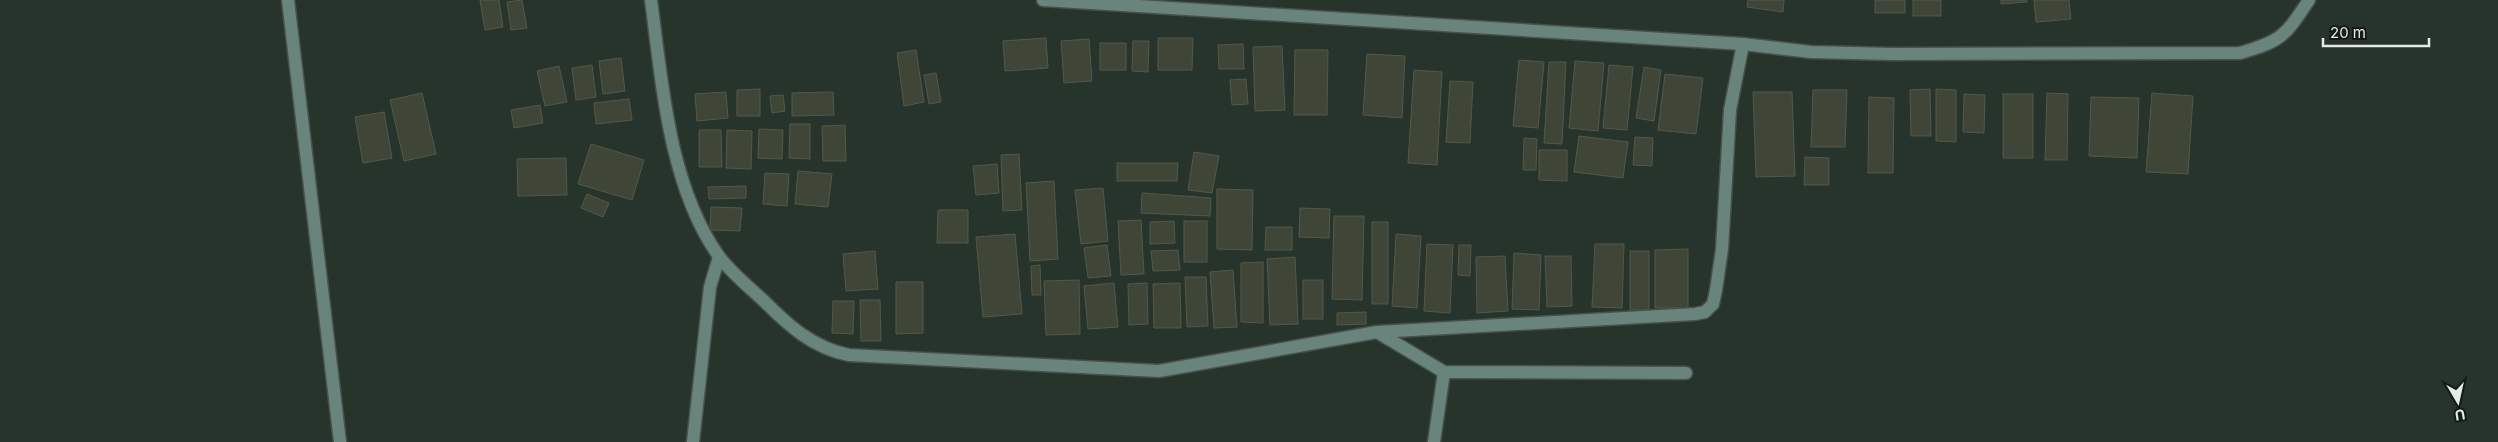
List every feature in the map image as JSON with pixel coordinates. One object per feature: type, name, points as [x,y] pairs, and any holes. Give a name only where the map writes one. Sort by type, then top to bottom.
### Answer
[{"type":"street","points":[[288,0],[340,442]]},
{"type":"street","points":[[651,0],[663,90],[675,151],[694,215],[719,257],[784,321],[813,344],[849,355],[1159,371],[1376,332],[1702,314],[1713,304],[1722,249],[1730,110],[1743,44]]},
{"type":"street","points":[[1043,0],[1743,44],[1811,52],[1892,54],[2240,53],[2269,45],[2282,38],[2309,0]]},
{"type":"street","points":[[693,442],[710,287],[719,257]]},
{"type":"street","points":[[1376,332],[1444,372],[1686,373]]},
{"type":"street","points":[[1434,442],[1444,372]]},
{"type":"building","points":[[480,0],[499,0],[503,27],[485,30]]},
{"type":"building","points":[[522,0],[527,28],[511,30],[507,2]]},
{"type":"building","points":[[1748,0],[1784,0],[1783,12],[1747,7]]},
{"type":"building","points":[[1875,0],[1905,0],[1905,13],[1875,13]]},
{"type":"building","points":[[1913,0],[1941,0],[1941,16],[1913,16]]},
{"type":"building","points":[[2001,0],[2027,0],[2027,2],[2001,4]]},
{"type":"building","points":[[2034,0],[2069,0],[2071,19],[2036,22]]},
{"type":"building","points":[[1046,38],[1048,68],[1005,71],[1003,41]]},
{"type":"building","points":[[1158,38],[1193,38],[1192,70],[1158,70]]},
{"type":"building","points":[[1089,39],[1092,81],[1064,83],[1061,41]]},
{"type":"building","points":[[1133,41],[1149,41],[1148,72],[1132,71]]},
{"type":"building","points":[[1100,43],[1126,43],[1126,70],[1100,70]]},
{"type":"building","points":[[1243,44],[1244,69],[1219,69],[1218,45]]},
{"type":"building","points":[[1282,46],[1285,110],[1255,111],[1253,47]]},
{"type":"building","points":[[916,50],[924,102],[904,106],[897,53]]},
{"type":"building","points":[[1295,50],[1328,50],[1327,115],[1294,115]]},
{"type":"building","points":[[1367,54],[1405,56],[1402,118],[1363,115]]},
{"type":"building","points":[[621,58],[625,91],[603,94],[599,61]]},
{"type":"building","points":[[1519,60],[1544,62],[1538,128],[1513,126]]},
{"type":"building","points":[[1575,61],[1604,63],[1598,131],[1569,128]]},
{"type":"building","points":[[1549,62],[1566,62],[1562,144],[1544,143]]},
{"type":"building","points":[[592,65],[596,97],[576,100],[572,68]]},
{"type":"building","points":[[1609,65],[1633,67],[1627,130],[1603,128]]},
{"type":"building","points":[[559,66],[567,102],[545,106],[537,71]]},
{"type":"building","points":[[1644,67],[1661,70],[1654,121],[1636,118]]},
{"type":"building","points":[[1414,70],[1442,72],[1437,165],[1408,163]]},
{"type":"building","points":[[936,73],[941,102],[929,104],[924,75]]},
{"type":"building","points":[[1665,74],[1703,78],[1696,134],[1658,130]]},
{"type":"building","points":[[1246,79],[1248,104],[1232,105],[1230,80]]},
{"type":"building","points":[[1450,81],[1473,82],[1470,143],[1446,142]]},
{"type":"building","points":[[760,89],[760,116],[737,116],[737,90]]},
{"type":"building","points":[[1930,89],[1931,136],[1911,136],[1910,90]]},
{"type":"building","points":[[1936,89],[1956,90],[1956,142],[1936,141]]},
{"type":"building","points":[[1813,90],[1847,90],[1845,147],[1811,147]]},
{"type":"building","points":[[726,92],[728,118],[697,121],[695,94]]},
{"type":"building","points":[[833,92],[834,115],[792,116],[792,93]]},
{"type":"building","points":[[1753,92],[1792,92],[1795,176],[1756,177]]},
{"type":"building","points":[[422,93],[436,154],[404,161],[390,100]]},
{"type":"building","points":[[2047,93],[2068,94],[2067,160],[2045,160]]},
{"type":"building","points":[[2152,93],[2193,96],[2188,174],[2146,172]]},
{"type":"building","points":[[1964,94],[1985,95],[1984,133],[1963,132]]},
{"type":"building","points":[[2003,94],[2033,94],[2033,158],[2003,158]]},
{"type":"building","points":[[783,95],[785,111],[772,113],[770,96]]},
{"type":"building","points":[[1869,97],[1894,98],[1893,173],[1868,173]]},
{"type":"building","points":[[2091,97],[2139,98],[2137,158],[2089,156]]},
{"type":"building","points":[[629,99],[632,120],[596,124],[594,103]]},
{"type":"building","points":[[540,105],[543,123],[514,128],[511,110]]},
{"type":"building","points":[[384,112],[392,158],[363,163],[355,117]]},
{"type":"building","points":[[790,124],[810,124],[810,159],[789,158]]},
{"type":"building","points":[[845,125],[846,161],[823,161],[822,126]]},
{"type":"building","points":[[759,129],[783,130],[782,159],[758,158]]},
{"type":"building","points":[[699,130],[721,130],[722,167],[699,167]]},
{"type":"building","points":[[727,130],[752,131],[751,169],[726,168]]},
{"type":"building","points":[[1579,136],[1628,142],[1623,178],[1574,172]]},
{"type":"building","points":[[1635,137],[1653,138],[1652,166],[1633,165]]},
{"type":"building","points":[[1524,138],[1537,139],[1536,170],[1523,170]]},
{"type":"building","points":[[591,144],[644,160],[632,200],[578,184]]},
{"type":"building","points":[[1539,150],[1567,150],[1567,181],[1539,180]]},
{"type":"building","points":[[1194,152],[1219,156],[1212,193],[1188,190]]},
{"type":"building","points":[[1019,154],[1022,210],[1003,211],[1001,155]]},
{"type":"building","points":[[1805,157],[1829,158],[1829,185],[1804,185]]},
{"type":"building","points":[[566,158],[567,195],[518,196],[517,159]]},
{"type":"building","points":[[1117,163],[1178,163],[1177,181],[1117,181]]},
{"type":"building","points":[[997,164],[999,193],[976,195],[973,166]]},
{"type":"building","points":[[798,171],[832,174],[828,207],[795,204]]},
{"type":"building","points":[[765,173],[789,174],[787,206],[763,204]]},
{"type":"building","points":[[1054,181],[1058,259],[1030,261],[1026,183]]},
{"type":"building","points":[[746,186],[746,198],[709,199],[708,187]]},
{"type":"building","points":[[1103,188],[1108,241],[1081,244],[1075,190]]},
{"type":"building","points":[[1217,189],[1253,190],[1252,250],[1217,249]]},
{"type":"building","points":[[1142,193],[1211,198],[1210,216],[1141,213]]},
{"type":"building","points":[[587,194],[609,203],[603,217],[581,208]]},
{"type":"building","points":[[711,207],[742,208],[740,231],[710,230]]},
{"type":"building","points":[[1300,208],[1330,209],[1329,238],[1299,237]]},
{"type":"building","points":[[938,210],[968,210],[968,243],[937,243]]},
{"type":"building","points":[[1334,216],[1364,216],[1362,300],[1332,299]]},
{"type":"building","points":[[1141,220],[1144,274],[1121,275],[1118,221]]},
{"type":"building","points":[[1174,221],[1175,243],[1150,244],[1150,222]]},
{"type":"building","points":[[1184,221],[1207,221],[1207,262],[1184,262]]},
{"type":"building","points":[[1372,222],[1388,222],[1388,304],[1372,304]]},
{"type":"building","points":[[1266,227],[1292,227],[1292,250],[1265,250]]},
{"type":"building","points":[[1015,234],[1022,314],[983,317],[976,237]]},
{"type":"building","points":[[1396,234],[1421,236],[1417,308],[1392,306]]},
{"type":"building","points":[[1427,244],[1453,245],[1450,313],[1424,311]]},
{"type":"building","points":[[1595,244],[1624,244],[1622,308],[1592,307]]},
{"type":"building","points":[[1107,245],[1111,276],[1088,278],[1084,248]]},
{"type":"building","points":[[1459,245],[1471,245],[1470,276],[1458,275]]},
{"type":"building","points":[[1688,249],[1688,308],[1655,308],[1655,250]]},
{"type":"building","points":[[1178,250],[1180,270],[1153,271],[1151,251]]},
{"type":"building","points":[[875,251],[878,289],[846,291],[843,254]]},
{"type":"building","points":[[1630,251],[1649,251],[1649,310],[1630,310]]},
{"type":"building","points":[[1514,253],[1541,255],[1539,310],[1512,309]]},
{"type":"building","points":[[1505,256],[1508,311],[1477,313],[1476,257]]},
{"type":"building","points":[[1545,256],[1571,256],[1572,306],[1547,307]]},
{"type":"building","points":[[1295,257],[1298,324],[1270,325],[1267,259]]},
{"type":"building","points":[[1263,262],[1263,323],[1241,322],[1241,263]]},
{"type":"building","points":[[1040,265],[1041,295],[1032,295],[1031,266]]},
{"type":"building","points":[[1233,270],[1237,327],[1214,328],[1210,272]]},
{"type":"building","points":[[1185,277],[1206,277],[1208,326],[1187,327]]},
{"type":"building","points":[[1079,280],[1080,334],[1046,335],[1044,281]]},
{"type":"building","points":[[1303,280],[1323,280],[1323,319],[1303,319]]},
{"type":"building","points":[[896,282],[923,282],[923,333],[896,334]]},
{"type":"building","points":[[1114,283],[1118,327],[1088,329],[1084,286]]},
{"type":"building","points":[[1147,283],[1148,324],[1129,325],[1128,284]]},
{"type":"building","points":[[1180,283],[1181,328],[1154,328],[1153,284]]},
{"type":"building","points":[[860,300],[880,300],[881,341],[861,341]]},
{"type":"building","points":[[833,301],[854,301],[853,334],[832,333]]},
{"type":"building","points":[[1366,312],[1366,324],[1337,325],[1337,313]]}]
